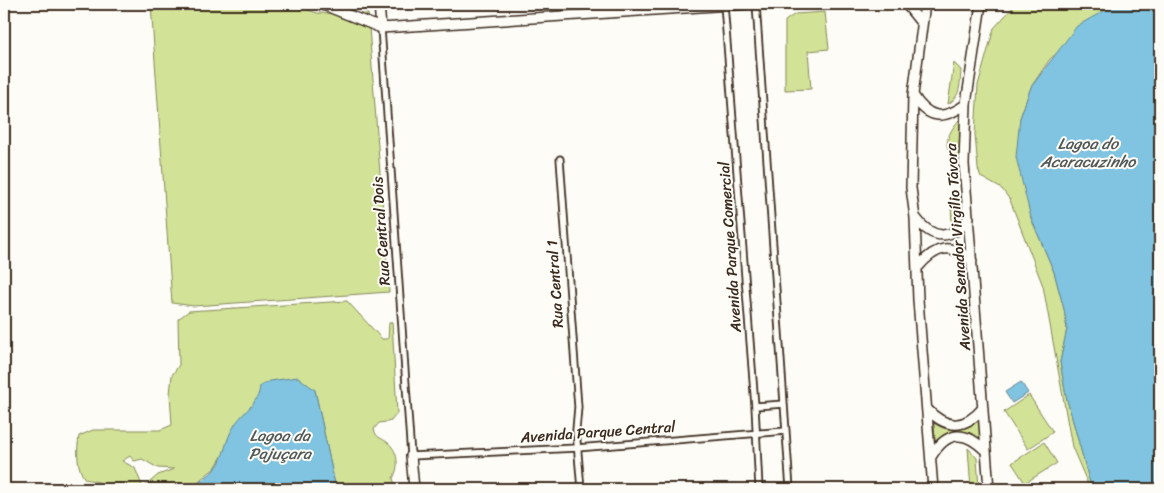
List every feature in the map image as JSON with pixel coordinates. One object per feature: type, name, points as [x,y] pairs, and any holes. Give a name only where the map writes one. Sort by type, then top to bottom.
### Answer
[{"type":"main road","points":[[320,4],[380,28],[746,4]]},
{"type":"main road","name":"Rua Central Dois","points":[[379,4],[380,28]]},
{"type":"main road","points":[[906,4],[922,24]]},
{"type":"main road","points":[[925,4],[913,95],[911,188],[915,218],[918,300],[933,489]]},
{"type":"main road","name":"Avenida Senador Virgílio Távora","points":[[981,4],[966,104],[964,164],[989,489]]},
{"type":"main road","points":[[913,95],[920,107],[934,115],[950,114],[966,104]]},
{"type":"main road","points":[[915,218],[928,231],[938,235],[948,235],[969,218]]},
{"type":"main road","points":[[918,267],[933,252],[945,249],[958,251],[972,261]]},
{"type":"main road","points":[[928,409],[941,422],[956,424],[972,420],[983,408]]},
{"type":"main road","points":[[931,457],[942,442],[959,436],[971,439],[986,451]]},
{"type":"main road","points":[[412,456],[414,489]]},
{"type":"street","points":[[756,4],[790,489]]},
{"type":"street","name":"Avenida Parque Comercial","points":[[724,5],[757,433],[759,489]]},
{"type":"street","name":"Rua Central Dois","points":[[380,28],[412,456]]},
{"type":"street","name":"Rua Central 1","points":[[560,159],[578,407],[577,448],[581,489]]},
{"type":"street","points":[[755,406],[784,404]]},
{"type":"street","name":"Avenida Parque Central","points":[[412,456],[577,448],[786,431]]},
{"type":"green space","points":[[151,4],[290,4],[317,13],[368,14],[389,292],[194,306],[172,303]]},
{"type":"green space","points":[[1016,4],[1116,4],[1050,59],[1031,87],[1020,118],[1031,218],[1054,272],[1064,309],[1067,329],[1060,362],[1066,396],[1090,483],[1094,489],[1090,489],[1072,447],[1043,286],[1010,200],[1002,189],[981,177],[978,169],[975,134],[978,85],[994,28]]},
{"type":"green space","points":[[825,12],[829,49],[808,51],[811,89],[785,90],[785,21],[795,14]]},
{"type":"green space","points":[[954,63],[961,70],[960,85],[958,94],[948,104]]},
{"type":"green space","points":[[960,119],[959,161],[953,157],[947,146],[949,135]]},
{"type":"green space","points":[[960,193],[960,214],[952,225],[951,204]]},
{"type":"green space","points":[[347,301],[382,339],[388,339],[389,323],[392,321],[397,413],[391,421],[379,423],[374,429],[377,436],[391,445],[396,454],[397,469],[393,478],[396,489],[336,489],[315,390],[260,397],[228,439],[224,453],[215,468],[201,479],[193,489],[107,489],[98,482],[85,479],[79,464],[79,436],[93,430],[160,430],[172,425],[170,394],[172,375],[179,365],[178,319],[189,311]],"holes":[[[130,456],[134,461],[142,459],[158,468],[174,469],[158,475],[143,488],[135,468],[122,461]]]},
{"type":"green space","points":[[1029,395],[1053,432],[1028,449],[1004,412]]},
{"type":"green space","points":[[979,420],[980,439],[968,433],[957,432],[946,434],[935,441],[934,423],[945,428],[956,429],[968,427]]},
{"type":"green space","points":[[1044,442],[1057,463],[1025,483],[1012,463]]},
{"type":"green space","points":[[968,448],[977,458],[979,489],[971,489]]},
{"type":"water","name":"Lagoa do Acaracuzinho","points":[[1116,4],[1160,4],[1160,489],[1094,489],[1090,483],[1066,396],[1060,362],[1067,329],[1064,309],[1054,272],[1031,218],[1016,157],[1020,118],[1031,87],[1077,26]]},
{"type":"water","name":"Lagoa da Pajuçara","points":[[298,377],[315,390],[336,489],[193,489],[216,468],[236,422],[253,403],[259,393],[260,386],[270,381]]},
{"type":"water","points":[[1021,382],[1028,393],[1012,403],[1005,392]]}]
